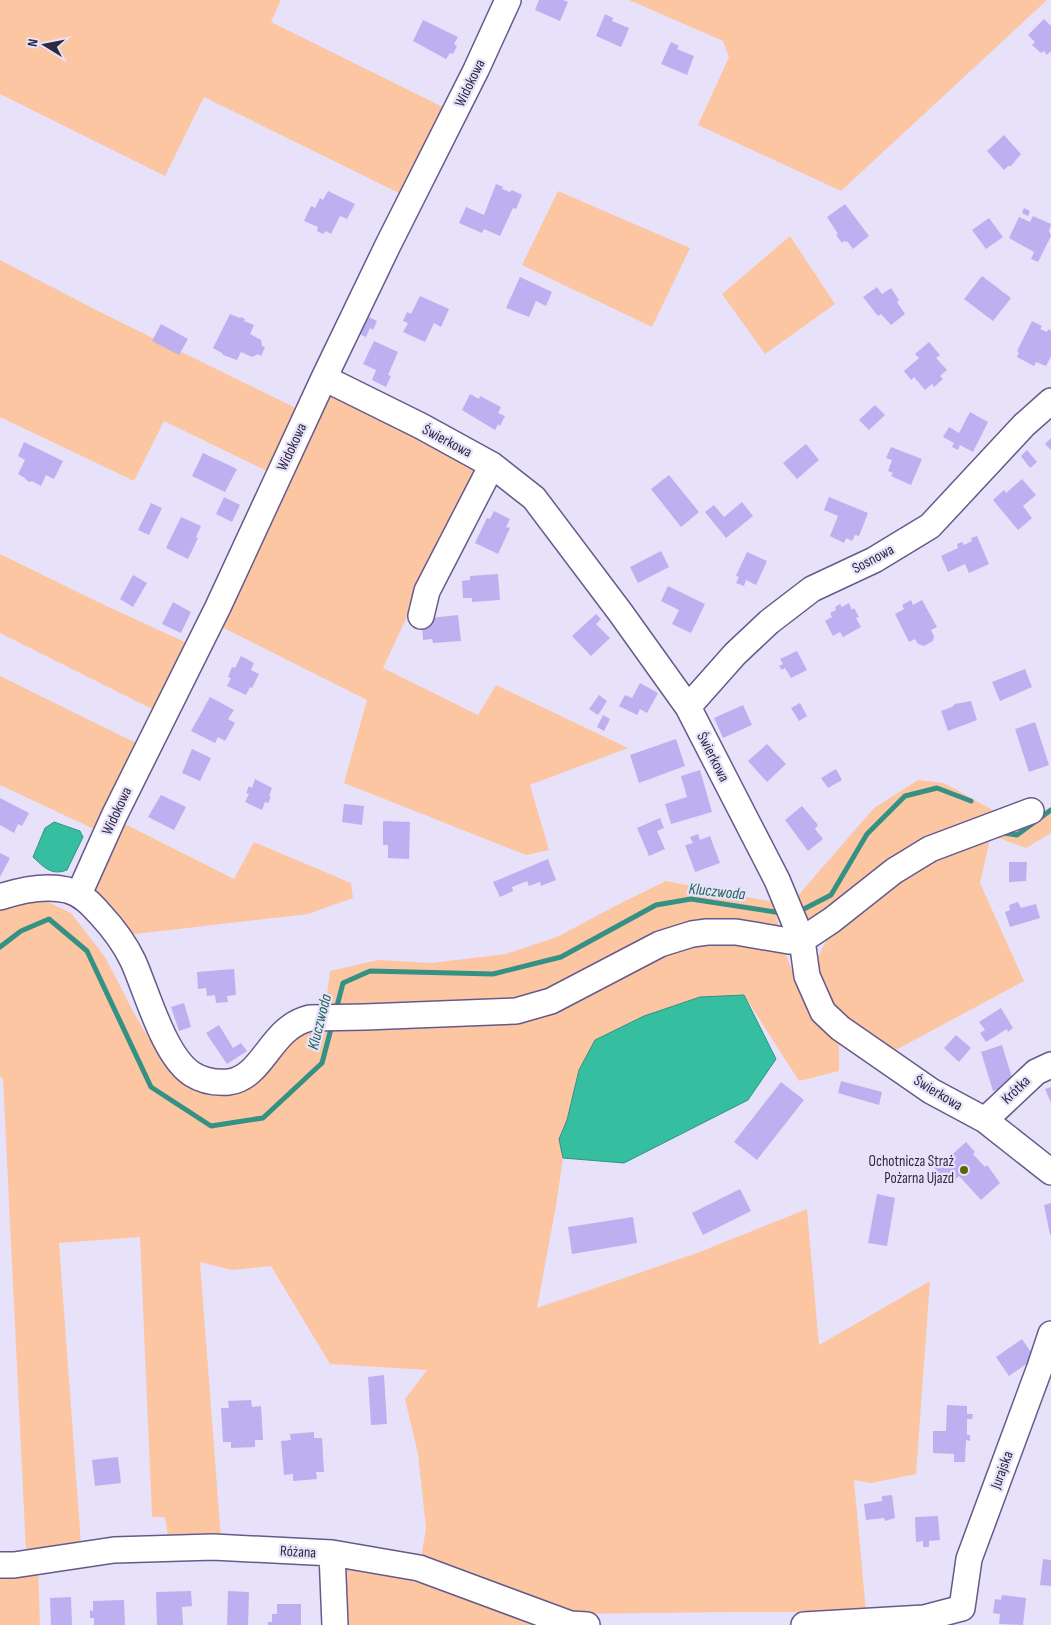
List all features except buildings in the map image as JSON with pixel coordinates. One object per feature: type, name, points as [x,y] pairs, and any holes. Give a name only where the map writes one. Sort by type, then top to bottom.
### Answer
[{"type":"street","name":"Widokowa","points":[[79,894],[114,816],[218,607],[324,378],[476,70],[508,0]]},
{"type":"street","name":"Świerkowa","points":[[324,378],[421,426],[492,465],[534,498],[620,612],[688,707],[736,803],[764,853],[802,940],[806,976],[823,1012],[840,1028],[931,1091],[985,1120],[1051,1172]]},
{"type":"street","name":"Sosnowa","points":[[688,707],[735,654],[769,622],[812,589],[874,560],[930,526],[1024,425],[1051,401]]},
{"type":"street","points":[[421,616],[427,591],[492,465]]},
{"type":"street","points":[[0,897],[35,889],[50,888],[69,890],[79,894],[96,910],[121,940],[132,960],[154,1017],[177,1060],[192,1074],[201,1079],[230,1082],[249,1073],[258,1065],[282,1032],[302,1020],[497,1012],[534,1007],[551,1001],[660,944],[692,934],[736,932],[789,941],[802,940],[832,920],[894,871],[930,849],[1031,811]]},
{"type":"street","name":"Krótka","points":[[985,1120],[1036,1072],[1051,1065]]},
{"type":"street","name":"Jurajska","points":[[966,1616],[969,1560],[1051,1334]]},
{"type":"street","name":"Różana","points":[[0,1565],[14,1565],[114,1550],[213,1547],[332,1553],[419,1568],[570,1624],[587,1625]]},
{"type":"street","points":[[332,1553],[335,1625]]},
{"type":"street","points":[[804,1625],[966,1616]]},
{"type":"shaded area","points":[[0,0],[281,0],[271,22],[449,110],[405,196],[204,97],[165,176],[0,94]]},
{"type":"shaded area","points":[[629,0],[1047,0],[841,191],[698,125],[729,57],[723,41]]},
{"type":"shaded area","points":[[558,191],[690,248],[652,327],[522,265]]},
{"type":"shaded area","points":[[790,236],[835,304],[765,354],[722,294]]},
{"type":"shaded area","points":[[0,260],[100,312],[300,410],[269,472],[164,421],[134,481],[0,417]]},
{"type":"shaded area","points":[[330,390],[478,465],[383,668],[478,715],[496,685],[628,748],[530,785],[549,850],[526,855],[344,783],[367,700],[214,623]]},
{"type":"shaded area","points":[[0,554],[189,644],[156,711],[0,633]]},
{"type":"shaded area","points":[[0,676],[140,745],[98,831],[0,785]]},
{"type":"shaded area","points":[[918,780],[944,783],[1000,814],[806,921],[795,899],[874,808]]},
{"type":"shaded area","points":[[1051,807],[1051,833],[1026,848],[991,835],[980,883],[1024,981],[894,1051],[836,1014],[814,965],[834,925],[903,871]]},
{"type":"shaded area","points":[[117,820],[234,879],[254,842],[351,883],[353,898],[308,914],[127,935],[92,894]]},
{"type":"shaded area","points":[[54,822],[80,831],[83,837],[67,870],[61,872],[48,870],[33,857],[45,828]]},
{"type":"shaded area","points":[[666,881],[773,902],[785,953],[812,1017],[839,1044],[839,1071],[799,1081],[744,995],[700,997],[644,1016],[595,1040],[579,1070],[567,1120],[559,1139],[563,1158],[537,1308],[697,1253],[807,1209],[819,1345],[930,1281],[916,1474],[871,1483],[854,1480],[866,1612],[572,1614],[489,1580],[421,1558],[426,1528],[418,1454],[405,1399],[427,1370],[330,1364],[271,1266],[232,1270],[200,1262],[221,1539],[168,1536],[165,1517],[152,1517],[140,1237],[59,1243],[81,1544],[26,1552],[3,1079],[0,1076],[0,902],[40,898],[71,913],[105,957],[135,1015],[166,1067],[186,1086],[206,1092],[293,1035],[323,1027],[330,971],[378,960],[431,963],[506,954],[557,937]]},
{"type":"shaded area","points":[[744,995],[776,1059],[748,1100],[624,1163],[563,1158],[559,1139],[567,1120],[579,1070],[595,1040],[644,1016],[700,997]]},
{"type":"shaded area","points":[[340,1565],[420,1583],[549,1625],[343,1625]]},
{"type":"shaded area","points":[[38,1568],[40,1625],[0,1625],[0,1570]]},
{"type":"waterway","name":"Kluczwoda","points":[[800,911],[831,895],[867,834],[905,796],[937,788],[971,801]]},
{"type":"waterway","name":"Kluczwoda","points":[[1004,833],[1017,835],[1051,810]]},
{"type":"waterway","name":"Kluczwoda","points":[[336,1010],[343,983],[370,971],[493,974],[561,957],[656,905],[691,899],[782,913]]},
{"type":"waterway","name":"Kluczwoda","points":[[0,947],[21,931],[49,919],[87,951],[151,1087],[211,1126],[263,1118],[322,1063],[332,1025]]},
{"type":"place","name":"Ochotnicza Straż Pożarna Ujazd","points":[[964,1170]]}]
